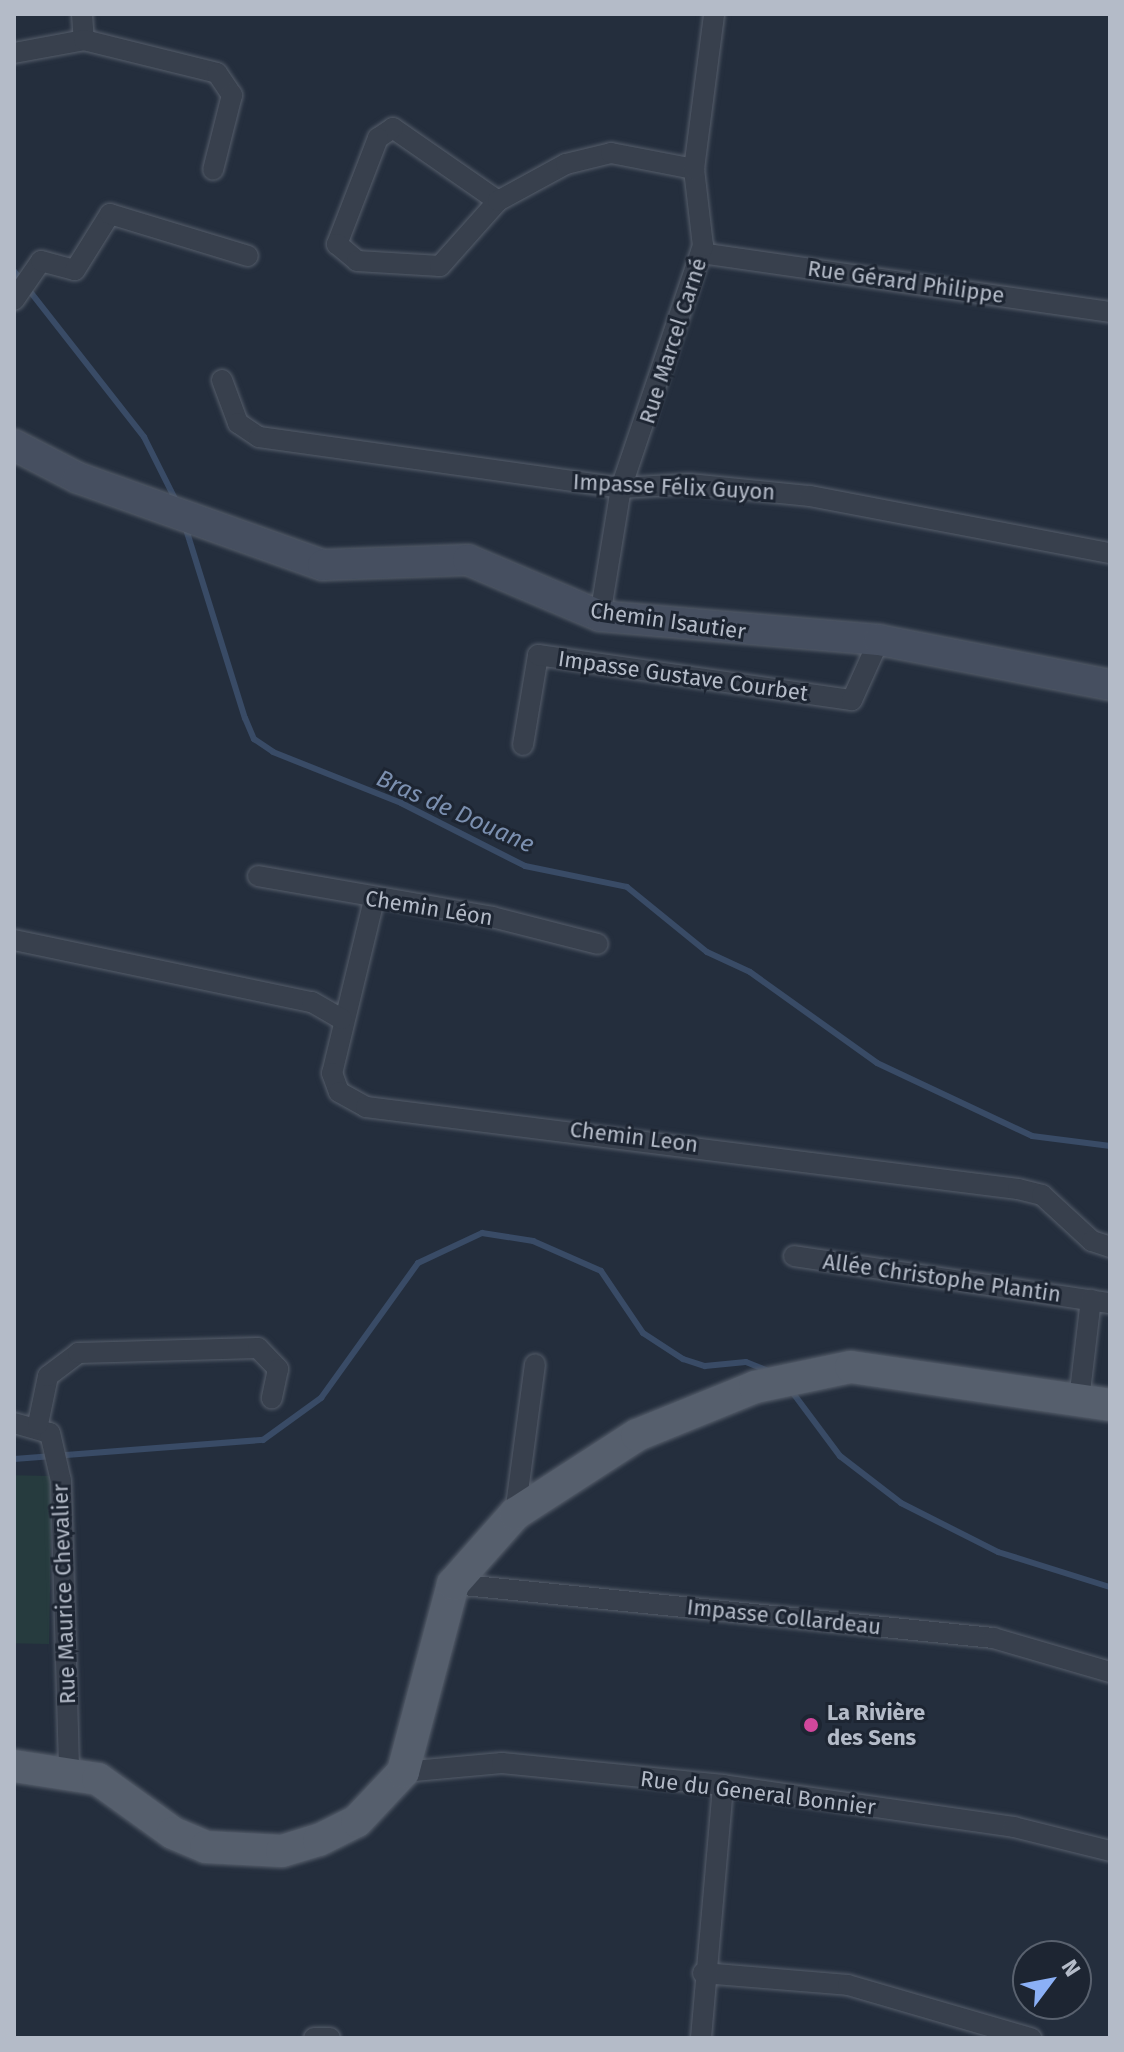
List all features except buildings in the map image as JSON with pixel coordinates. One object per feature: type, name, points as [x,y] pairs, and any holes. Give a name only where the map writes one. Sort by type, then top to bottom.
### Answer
[{"type":"main road","name":"Chemin Isautier","points":[[14,445],[169,510],[323,565],[468,560],[600,616],[879,640],[1110,685]]},
{"type":"main road","points":[[14,1766],[69,1771],[121,1789],[173,1833],[242,1853],[319,1840],[367,1813],[403,1772],[453,1584],[515,1514],[637,1435],[755,1387],[798,1376],[896,1368],[1094,1402]]},
{"type":"street","points":[[82,14],[84,40]]},
{"type":"street","name":"Rue Marcel Carné","points":[[600,616],[621,488],[701,253],[694,169],[714,14]]},
{"type":"street","points":[[14,53],[84,40],[225,78],[232,95],[213,170]]},
{"type":"street","points":[[498,201],[405,130],[382,133],[337,244],[357,261],[440,266],[498,201],[566,164],[611,153],[694,169]]},
{"type":"street","points":[[20,290],[41,261],[75,270],[110,214],[248,256]]},
{"type":"street","name":"Rue Gérard Philippe","points":[[701,253],[1110,312]]},
{"type":"street","name":"Impasse Félix Guyon","points":[[222,380],[238,423],[259,437],[621,488],[689,484],[810,496],[1110,553]]},
{"type":"street","name":"Impasse Gustave Courbet","points":[[523,745],[538,655],[852,700],[879,640]]},
{"type":"street","name":"Chemin Léon","points":[[258,876],[374,900],[492,917],[598,944]]},
{"type":"street","name":"Chemin Leon","points":[[374,900],[341,1019],[332,1073],[339,1092],[366,1107],[1018,1189],[1042,1195],[1092,1241],[1110,1247]]},
{"type":"street","points":[[14,940],[312,1002],[341,1019]]},
{"type":"street","name":"Allée Christophe Plantin","points":[[794,1256],[1100,1301],[1094,1402]]},
{"type":"street","points":[[14,1423],[38,1424],[48,1376],[78,1353],[258,1348],[278,1369],[272,1398]]},
{"type":"street","points":[[515,1514],[535,1364]]},
{"type":"street","name":"Rue Maurice Chevalier","points":[[38,1424],[55,1448],[61,1481],[69,1771]]},
{"type":"street","name":"Impasse Collardeau","points":[[453,1584],[993,1638],[1110,1672]]},
{"type":"street","name":"Rue du General Bonnier","points":[[403,1772],[502,1763],[723,1785],[1014,1827],[1110,1851]]},
{"type":"street","points":[[701,2038],[703,1973],[723,1785]]},
{"type":"street","points":[[703,1973],[848,1985],[1031,2038]]},
{"type":"street","points":[[314,2038],[330,2038]]},
{"type":"green space","points":[[14,1475],[52,1476],[49,1644],[14,1643]]},
{"type":"waterway","name":"Bras de Douane","points":[[14,271],[144,437],[177,503]]},
{"type":"waterway","name":"Bras de Douane","points":[[186,529],[245,718],[254,739],[273,752],[401,803],[525,866],[627,887],[707,952],[750,972],[877,1063],[1032,1136],[1110,1146]]},
{"type":"waterway","points":[[14,1459],[263,1440],[321,1398],[418,1263],[482,1233],[533,1241],[601,1271],[643,1333],[683,1359],[705,1366],[746,1362],[773,1373]]},
{"type":"waterway","points":[[790,1389],[840,1456],[901,1503],[998,1552],[1110,1587]]},
{"type":"place","name":"La Rivière des Sens","points":[[811,1725]]}]
